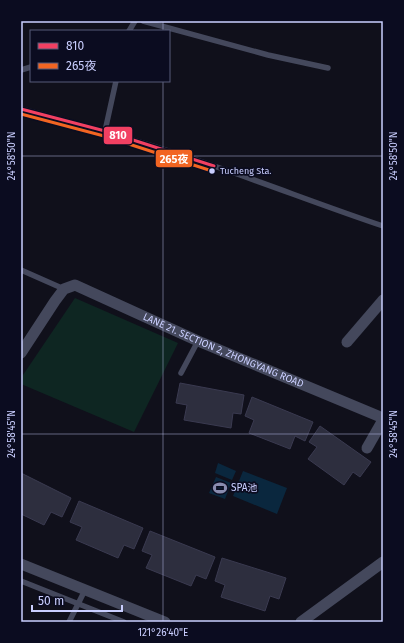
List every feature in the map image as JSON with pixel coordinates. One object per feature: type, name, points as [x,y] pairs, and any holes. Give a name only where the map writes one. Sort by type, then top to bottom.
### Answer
[{"type":"street","name":"LANE 21. SECTION 2, ZHONGYANG ROAD","points":[[64,289],[75,285],[198,341],[383,419]]},
{"type":"street","points":[[21,353],[64,289]]},
{"type":"street","points":[[348,342],[383,300]]},
{"type":"street","points":[[367,448],[383,419]]},
{"type":"street","points":[[301,622],[383,562]]},
{"type":"street","points":[[21,564],[159,621]]},
{"type":"lane","points":[[130,30],[135,21]]},
{"type":"lane","points":[[143,21],[268,55],[328,68]]},
{"type":"lane","points":[[105,131],[116,82]]},
{"type":"lane","points":[[21,109],[105,131],[214,166],[332,210],[383,226]]},
{"type":"lane","points":[[21,270],[64,289]]},
{"type":"lane","points":[[181,373],[198,341]]},
{"type":"lane","points":[[21,581],[124,622]]},
{"type":"lane","points":[[69,622],[85,590]]},
{"type":"green space","points":[[75,298],[178,343],[134,432],[21,384],[21,378]]},
{"type":"water","points":[[218,463],[236,471],[232,480],[215,473]]},
{"type":"water","points":[[243,471],[287,488],[277,514],[233,496]]},
{"type":"water","name":"SPA池","points":[[216,477],[231,483],[225,499],[209,493]]},
{"type":"building","points":[[180,383],[244,395],[241,414],[233,413],[231,428],[184,420],[187,405],[176,403]]},
{"type":"building","points":[[252,397],[313,422],[305,441],[295,436],[290,449],[249,433],[254,420],[245,416]]},
{"type":"building","points":[[320,426],[371,462],[360,477],[353,472],[344,485],[308,459],[317,447],[309,442]]},
{"type":"building","points":[[21,473],[71,498],[62,517],[51,512],[44,525],[21,514]]},
{"type":"building","points":[[79,501],[143,528],[134,549],[124,545],[118,558],[76,540],[82,527],[70,522]]},
{"type":"building","points":[[150,531],[215,557],[206,579],[196,575],[191,586],[146,568],[152,555],[142,551]]},
{"type":"building","points":[[222,558],[286,578],[279,599],[270,596],[265,611],[221,597],[225,585],[215,581]]},
{"type":"transit line","name":"810","points":[[21,109],[105,131],[214,166]]},
{"type":"transit line","name":"265夜","points":[[21,114],[104,136],[212,171]]},
{"type":"place","name":"Tucheng Sta.","points":[[212,171]]},
{"type":"place","name":"SPA池","points":[[220,488]]}]
